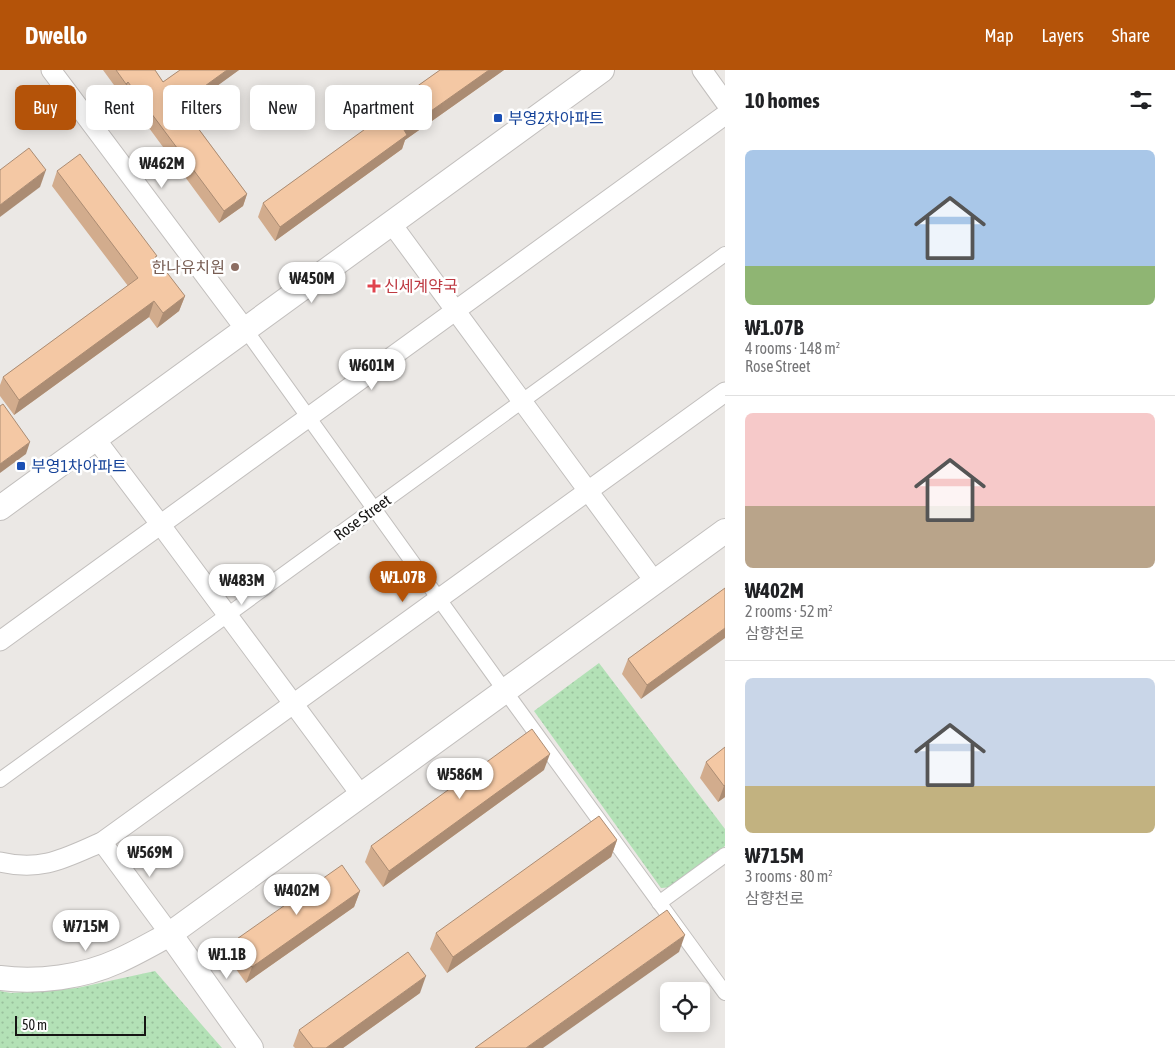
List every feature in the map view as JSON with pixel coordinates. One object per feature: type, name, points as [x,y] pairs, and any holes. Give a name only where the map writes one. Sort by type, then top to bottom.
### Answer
[{"type":"street","points":[[51,70],[246,329],[505,691],[725,993]]},
{"type":"street","points":[[0,508],[602,70]]},
{"type":"street","points":[[702,70],[725,102]]},
{"type":"street","points":[[0,641],[725,116]]},
{"type":"street","points":[[391,223],[655,582]]},
{"type":"street","name":"Rose Street","points":[[0,780],[725,254]]},
{"type":"street","points":[[0,862],[46,865],[102,842],[725,392]]},
{"type":"street","points":[[95,438],[361,796]]},
{"type":"street","points":[[0,978],[34,979],[58,977],[92,970],[118,961],[170,934],[725,531]]},
{"type":"street","points":[[102,842],[251,1048]]},
{"type":"street","points":[[659,903],[725,855]]},
{"type":"green space","points":[[599,663],[725,829],[725,846],[674,887],[661,888],[534,711]]},
{"type":"green space","points":[[155,971],[222,1048],[0,1048],[0,991],[11,993],[77,988]]},
{"type":"building","points":[[116,70],[155,70],[163,82],[180,70],[227,70],[206,85],[163,85],[163,129],[153,116],[153,85],[130,85],[128,82],[126,84]]},
{"type":"building","points":[[440,70],[489,70],[432,110],[432,85],[419,85]]},
{"type":"building","points":[[164,130],[199,130],[247,194],[224,211]]},
{"type":"building","points":[[364,130],[404,130],[407,135],[280,227],[263,203]]},
{"type":"building","points":[[29,148],[46,170],[0,205],[0,170]]},
{"type":"building","points":[[80,154],[185,296],[163,313],[154,301],[19,400],[3,377],[138,278],[57,171]]},
{"type":"building","points":[[3,404],[30,442],[0,464],[0,406]]},
{"type":"building","points":[[725,588],[725,628],[647,685],[628,659]]},
{"type":"building","points":[[532,729],[550,754],[389,871],[371,846]]},
{"type":"building","points":[[725,747],[725,785],[724,786],[706,762]]},
{"type":"building","points":[[599,816],[617,840],[453,957],[436,933]]},
{"type":"building","points":[[342,865],[360,891],[252,967],[234,941]]},
{"type":"building","points":[[667,910],[685,935],[526,1048],[475,1048]]},
{"type":"building","points":[[408,952],[426,976],[326,1048],[313,1048],[299,1030]]},
{"type":"place","name":"부영2차아파트","points":[[498,118]]},
{"type":"place","name":"한나유치원","points":[[235,267]]},
{"type":"place","name":"신세계약국","points":[[374,286]]},
{"type":"place","name":"부영1차아파트","points":[[21,466]]}]
